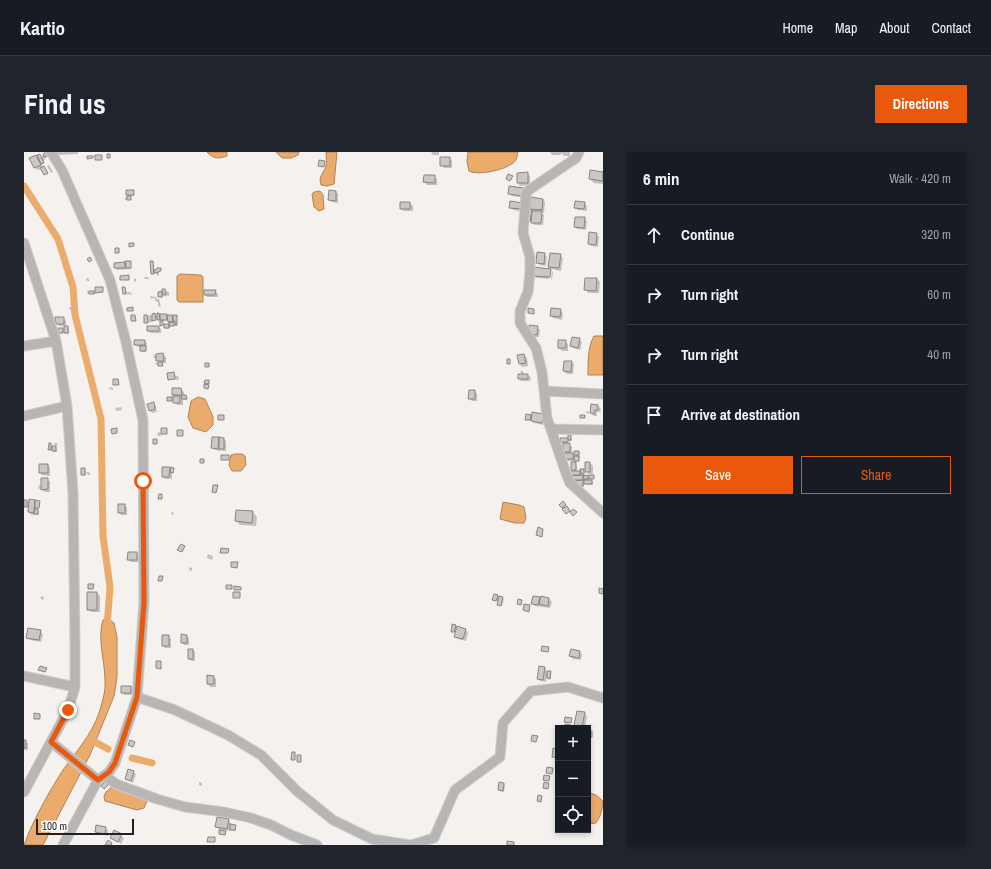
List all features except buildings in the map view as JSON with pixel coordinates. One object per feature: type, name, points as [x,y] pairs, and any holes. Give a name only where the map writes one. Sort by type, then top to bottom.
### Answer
[{"type":"street","points":[[51,152],[62,170],[110,280],[126,342],[142,420],[144,602],[137,697],[115,763],[102,778],[63,845]]},
{"type":"street","points":[[579,152],[576,158],[529,190],[526,194],[523,233],[530,257],[530,272],[528,292],[520,311],[520,323],[536,348],[544,391],[547,418],[570,483],[603,513]]},
{"type":"street","points":[[24,243],[56,341],[67,406],[73,493],[75,687],[68,710],[24,792]]},
{"type":"street","points":[[24,346],[56,341]]},
{"type":"street","points":[[544,391],[603,394]]},
{"type":"street","points":[[24,416],[67,406]]},
{"type":"street","points":[[552,430],[603,430]]},
{"type":"street","points":[[24,676],[75,687]]},
{"type":"street","points":[[137,697],[175,710],[228,735],[261,755],[297,791],[333,820],[372,838],[411,845],[434,838],[454,790],[500,757],[504,723],[531,691],[568,687],[603,698]]},
{"type":"street","points":[[51,742],[102,778],[116,784],[185,807],[224,812],[271,824],[292,835],[317,845]]},
{"type":"shaded area","points":[[207,152],[227,152],[227,156],[216,158]]},
{"type":"shaded area","points":[[276,152],[299,152],[298,155],[291,158],[282,158]]},
{"type":"shaded area","points":[[326,152],[337,152],[334,184],[327,186],[321,185],[320,182],[326,166]]},
{"type":"shaded area","points":[[468,152],[518,152],[517,158],[509,166],[491,172],[478,173],[469,171],[467,162]]},
{"type":"shaded area","points":[[320,191],[323,195],[324,209],[319,211],[314,207],[312,194]]},
{"type":"shaded area","points":[[180,274],[201,275],[203,277],[203,302],[179,302],[177,300],[177,276]]},
{"type":"shaded area","points":[[594,336],[603,336],[603,375],[588,375],[589,349]]},
{"type":"shaded area","points":[[198,397],[205,399],[213,417],[213,425],[206,432],[193,428],[188,417],[191,401]]},
{"type":"shaded area","points":[[242,454],[245,456],[246,465],[241,471],[232,471],[229,465],[231,455]]},
{"type":"shaded area","points":[[503,502],[524,507],[526,518],[524,523],[515,523],[500,519]]},
{"type":"shaded area","points":[[107,618],[114,623],[117,637],[117,677],[114,696],[90,755],[43,845],[24,845],[47,797],[63,770],[88,736],[99,713],[105,688],[101,627],[103,620]]},
{"type":"shaded area","points":[[113,786],[147,798],[144,808],[137,810],[105,801],[104,796],[106,792]]},
{"type":"shaded area","points":[[591,793],[596,795],[603,801],[601,813],[596,823],[591,824]]},
{"type":"waterway","points":[[24,186],[58,239],[73,287],[75,315],[101,419],[103,536],[110,587],[107,627]]},
{"type":"waterway","points":[[90,739],[108,749]]},
{"type":"waterway","points":[[132,758],[152,763]]},
{"type":"route","points":[[68,710],[51,742],[98,780],[109,772],[115,763],[137,697],[144,602],[143,481]]}]
